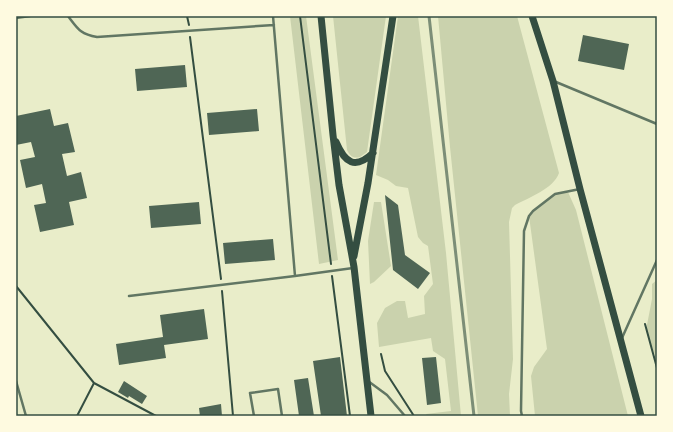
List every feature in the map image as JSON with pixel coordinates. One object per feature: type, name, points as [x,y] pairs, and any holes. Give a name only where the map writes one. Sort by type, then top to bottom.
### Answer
[{"type":"main road","points":[[321,16],[339,185],[353,264],[371,416]]},
{"type":"main road","points":[[353,264],[373,153],[393,16]]},
{"type":"main road","points":[[532,16],[553,81],[580,189],[641,416]]},
{"type":"main road","points":[[333,135],[345,159],[350,162],[362,162],[373,153]]},
{"type":"lane","points":[[16,18],[30,16]]},
{"type":"lane","points":[[68,16],[78,30],[85,35],[97,38],[274,25]]},
{"type":"lane","points":[[273,16],[295,276]]},
{"type":"lane","points":[[553,81],[657,124]]},
{"type":"lane","points":[[522,416],[524,231],[533,211],[555,194],[580,189]]},
{"type":"lane","points":[[621,341],[657,260]]},
{"type":"lane","points":[[129,296],[332,271],[353,264]]},
{"type":"lane","points":[[367,380],[387,395],[405,416]]},
{"type":"lane","points":[[16,381],[26,416]]},
{"type":"lane","points":[[254,416],[250,393],[278,388],[282,416]]},
{"type":"path","points":[[188,16],[222,285],[233,416]]},
{"type":"path","points":[[300,16],[350,416]]},
{"type":"path","points":[[16,286],[94,382],[156,416]]},
{"type":"path","points":[[645,324],[657,368]]},
{"type":"path","points":[[381,354],[385,371],[414,416]]},
{"type":"path","points":[[77,416],[94,382]]},
{"type":"green space","points":[[290,16],[306,16],[338,260],[319,264]]},
{"type":"green space","points":[[333,16],[386,16],[367,152],[358,158],[355,158],[349,154],[347,150]]},
{"type":"green space","points":[[398,16],[418,16],[446,253],[461,416],[427,416],[426,414],[451,411],[445,359],[433,351],[431,338],[379,347],[377,323],[385,308],[397,301],[405,301],[408,318],[425,314],[424,296],[433,284],[428,246],[418,237],[408,188],[396,186],[388,180],[376,175]]},
{"type":"green space","points":[[438,16],[517,16],[559,173],[552,184],[534,196],[515,205],[512,208],[509,222],[513,359],[509,394],[510,416],[478,416]]},
{"type":"green space","points":[[568,192],[576,210],[628,416],[535,416],[531,376],[534,367],[547,349],[529,216],[533,211],[555,194]]},
{"type":"green space","points":[[374,202],[381,202],[391,266],[370,284],[368,241]]},
{"type":"green space","points":[[657,280],[657,361],[646,330],[652,299],[652,284]]},
{"type":"building","points":[[583,35],[629,44],[624,70],[578,61]]},
{"type":"building","points":[[185,65],[187,87],[137,91],[135,69]]},
{"type":"building","points":[[50,109],[54,126],[68,123],[75,152],[62,154],[67,176],[81,172],[87,198],[69,202],[74,225],[40,232],[34,205],[46,203],[42,184],[26,188],[20,160],[35,157],[31,142],[16,145],[16,116]]},
{"type":"building","points":[[257,109],[259,131],[209,135],[207,113]]},
{"type":"building","points":[[385,195],[398,205],[405,255],[430,273],[418,289],[393,270]]},
{"type":"building","points":[[199,202],[201,224],[151,228],[149,206]]},
{"type":"building","points":[[273,239],[275,260],[225,264],[223,243]]},
{"type":"building","points":[[204,309],[208,339],[164,345],[166,358],[119,365],[116,344],[163,337],[160,315]]},
{"type":"building","points":[[340,357],[347,416],[321,416],[313,361]]},
{"type":"building","points":[[436,357],[441,403],[427,405],[422,358]]},
{"type":"building","points":[[308,378],[314,416],[299,416],[294,380]]},
{"type":"building","points":[[124,381],[147,396],[142,404],[129,396],[128,398],[118,392]]},
{"type":"building","points":[[221,404],[222,416],[200,416],[199,408]]},
{"type":"railway","points":[[429,16],[474,416]]}]
